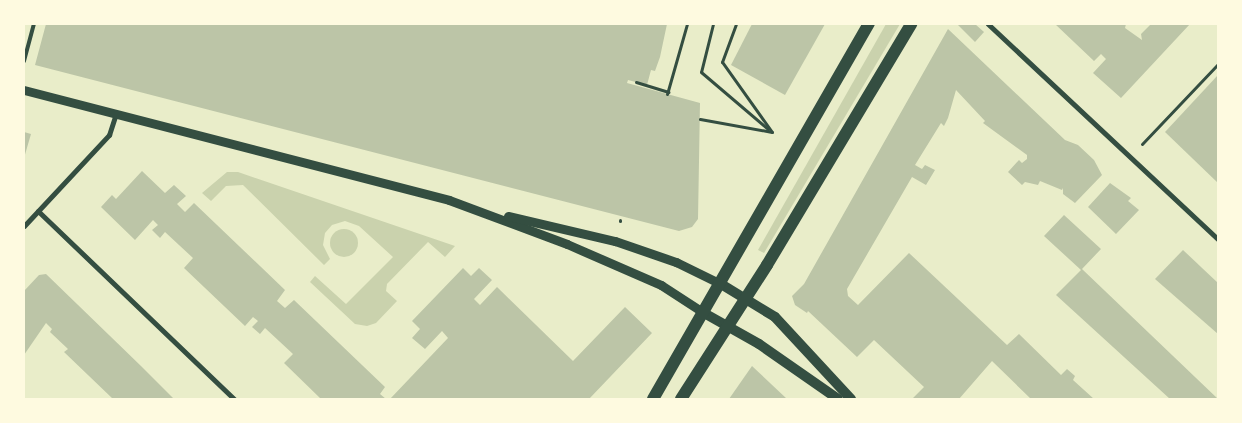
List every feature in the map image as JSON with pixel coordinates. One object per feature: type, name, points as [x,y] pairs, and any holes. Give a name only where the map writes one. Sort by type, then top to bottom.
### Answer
[{"type":"main road","points":[[653,399],[721,284],[869,24]]},
{"type":"main road","points":[[682,399],[746,299],[911,24]]},
{"type":"main road","points":[[721,284],[775,317],[851,399]]},
{"type":"main road","points":[[704,313],[759,344],[838,399]]},
{"type":"street","points":[[988,24],[1218,239]]},
{"type":"street","points":[[24,90],[485,212],[565,227],[615,241],[676,262],[721,284]]},
{"type":"street","points":[[24,226],[109,135],[116,114]]},
{"type":"street","points":[[38,211],[234,399]]},
{"type":"street","points":[[485,212],[661,285],[704,313]]},
{"type":"lane","points":[[24,61],[34,24]]},
{"type":"path","points":[[636,82],[668,93],[687,24]]},
{"type":"path","points":[[713,24],[701,72],[772,132]]},
{"type":"path","points":[[736,24],[722,62],[772,132]]},
{"type":"path","points":[[1142,144],[1218,64]]},
{"type":"path","points":[[700,119],[772,132]]},
{"type":"green space","points":[[886,24],[900,24],[764,253],[758,250]]},
{"type":"green space","points":[[227,172],[238,172],[455,246],[445,257],[428,242],[387,284],[386,291],[397,301],[376,323],[367,326],[355,324],[310,282],[315,276],[346,304],[393,257],[359,226],[345,221],[332,225],[325,233],[323,245],[330,259],[324,265],[243,185],[226,186],[211,201],[202,193]]},
{"type":"green space","points":[[344,229],[354,233],[358,243],[354,253],[344,257],[334,253],[330,243],[334,233]]},
{"type":"building","points":[[46,24],[667,24],[660,57],[655,71],[651,70],[647,85],[628,80],[627,83],[700,103],[698,219],[692,227],[679,231],[35,65]]},
{"type":"building","points":[[752,24],[825,24],[785,95],[731,65]]},
{"type":"building","points":[[957,24],[975,24],[984,32],[975,42]]},
{"type":"building","points":[[1055,24],[1126,24],[1125,28],[1142,40],[1141,34],[1151,24],[1190,24],[1121,98],[1093,73],[1106,59],[1101,54],[1094,61]]},
{"type":"building","points":[[948,29],[1065,140],[1078,145],[1094,160],[1102,175],[1075,203],[1063,194],[1063,188],[1062,190],[1040,181],[1038,185],[1025,182],[1022,185],[1008,172],[1019,160],[1022,163],[1027,159],[1027,155],[983,123],[985,121],[956,90],[944,126],[941,123],[915,165],[922,169],[925,165],[935,170],[926,185],[912,177],[847,289],[848,296],[858,305],[909,253],[1007,345],[1019,334],[1061,375],[1067,369],[1075,376],[1073,380],[1094,399],[1031,399],[992,361],[959,399],[912,399],[924,387],[874,340],[857,357],[808,311],[807,313],[795,305],[792,296],[804,284]]},
{"type":"building","points":[[1218,75],[1218,183],[1165,132]]},
{"type":"building","points":[[24,132],[31,134],[24,158]]},
{"type":"building","points":[[142,171],[165,193],[174,185],[186,196],[177,204],[185,212],[194,203],[285,290],[277,301],[285,308],[294,300],[385,387],[380,394],[386,399],[321,399],[284,363],[293,354],[265,328],[260,334],[252,327],[258,321],[253,317],[245,326],[184,268],[193,258],[165,232],[160,238],[152,230],[158,225],[153,220],[135,240],[101,207],[112,195],[116,199]]},
{"type":"building","points":[[1110,183],[1131,198],[1128,201],[1139,210],[1116,234],[1088,207]]},
{"type":"building","points":[[1064,215],[1101,249],[1082,269],[1218,399],[1170,399],[1056,295],[1081,270],[1044,236]]},
{"type":"building","points":[[1183,250],[1218,283],[1218,334],[1155,279]]},
{"type":"building","points":[[463,268],[471,276],[479,268],[492,280],[474,299],[480,305],[497,287],[573,361],[625,307],[652,333],[589,399],[390,399],[448,338],[442,331],[425,349],[412,338],[420,329],[412,321]]},
{"type":"building","points":[[46,274],[174,399],[113,399],[64,352],[68,349],[50,332],[52,329],[46,323],[24,355],[24,291],[39,275]]},
{"type":"building","points":[[752,366],[787,399],[729,399]]}]
